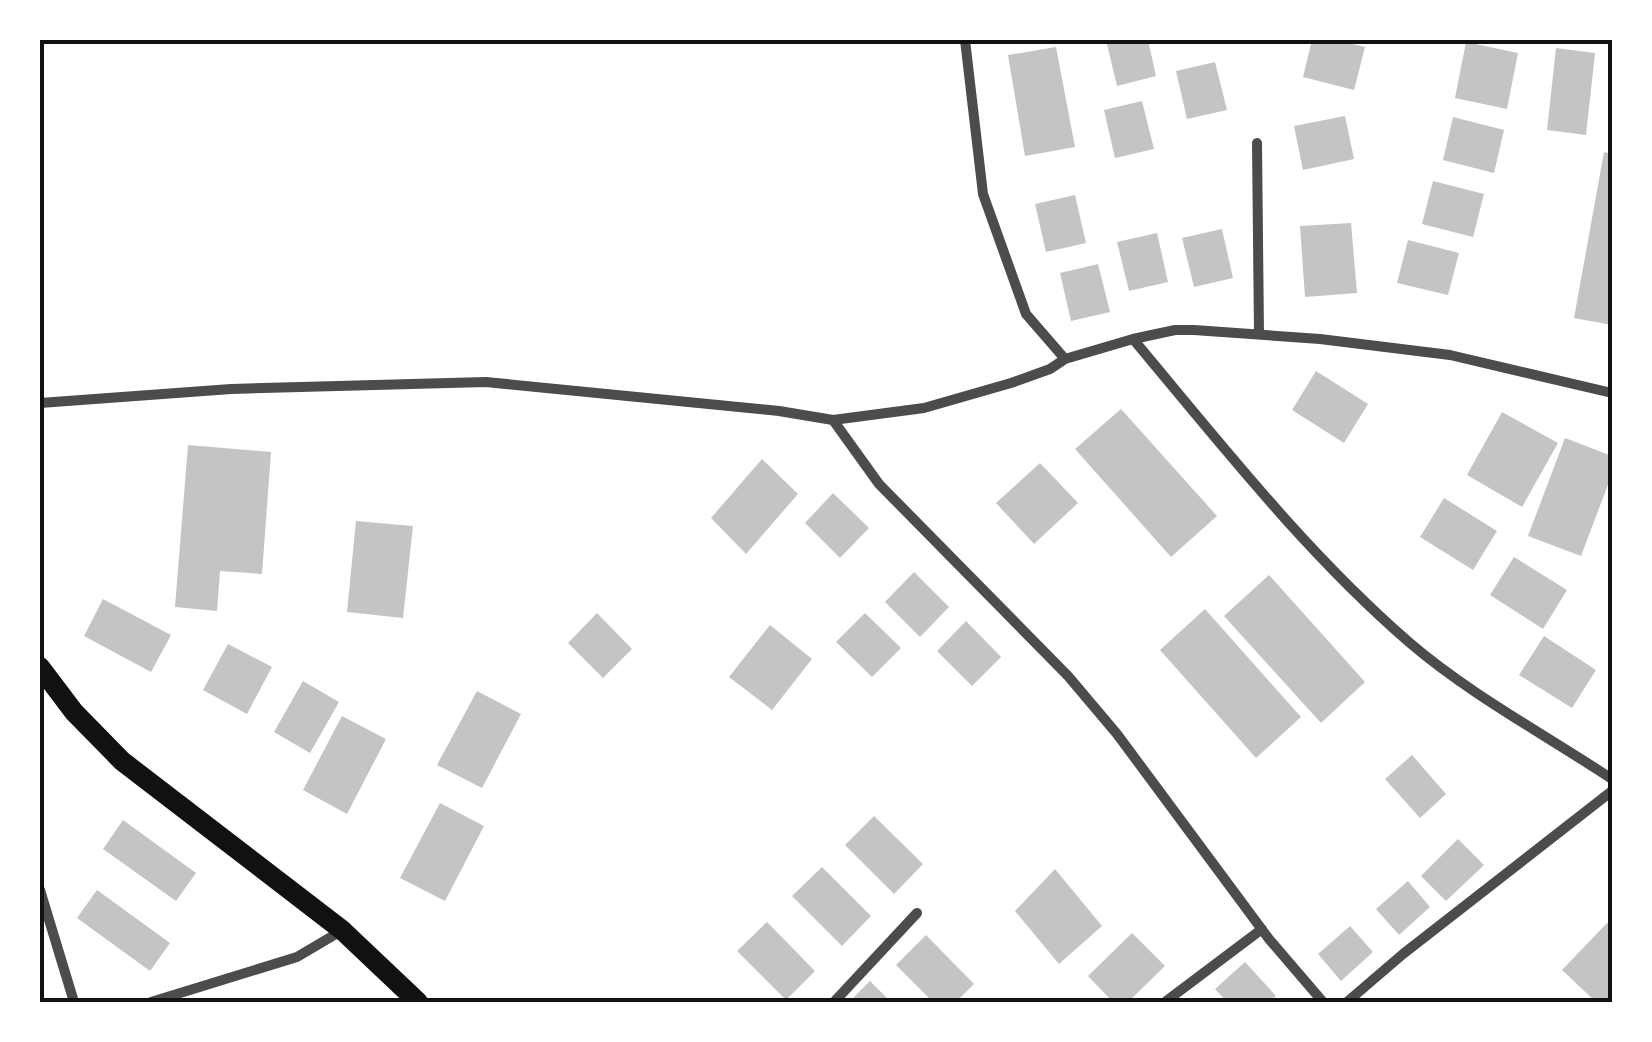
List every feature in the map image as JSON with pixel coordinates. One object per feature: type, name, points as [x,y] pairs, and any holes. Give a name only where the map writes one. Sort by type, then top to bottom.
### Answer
[{"type":"main road","points":[[40,667],[74,712],[122,760],[342,930],[418,1002]]},
{"type":"street","points":[[966,40],[983,194],[1026,314],[1065,359]]},
{"type":"street","points":[[1257,143],[1259,334]]},
{"type":"street","points":[[40,403],[231,389],[486,382],[779,411],[833,420],[924,408],[1010,383],[1050,369],[1065,359],[1175,330],[1259,334],[1450,354],[1612,393]]},
{"type":"street","points":[[1133,339],[1263,495],[1373,609],[1413,645],[1612,779]]},
{"type":"street","points":[[833,420],[878,484],[1068,676],[1117,734],[1262,929],[1323,1002]]},
{"type":"street","points":[[1347,1002],[1612,791]]},
{"type":"street","points":[[40,890],[74,1002]]},
{"type":"street","points":[[834,1002],[917,913]]},
{"type":"street","points":[[1164,1002],[1262,929]]},
{"type":"street","points":[[150,1002],[297,957],[342,930]]},
{"type":"building","points":[[1106,40],[1148,40],[1156,76],[1117,86]]},
{"type":"building","points":[[1312,40],[1337,40],[1365,47],[1354,90],[1303,77]]},
{"type":"building","points":[[1466,42],[1518,53],[1507,109],[1455,98]]},
{"type":"building","points":[[1056,47],[1075,147],[1025,156],[1008,55]]},
{"type":"building","points":[[1556,48],[1595,53],[1586,135],[1547,130]]},
{"type":"building","points":[[1215,62],[1227,110],[1187,119],[1176,71]]},
{"type":"building","points":[[1142,101],[1154,149],[1115,158],[1104,110]]},
{"type":"building","points":[[1345,116],[1354,159],[1303,170],[1294,126]]},
{"type":"building","points":[[1453,117],[1504,130],[1494,173],[1443,160]]},
{"type":"building","points":[[1604,152],[1612,154],[1612,325],[1574,318]]},
{"type":"building","points":[[1433,181],[1484,194],[1473,237],[1422,224]]},
{"type":"building","points":[[1075,195],[1086,243],[1046,252],[1035,204]]},
{"type":"building","points":[[1351,223],[1357,293],[1305,297],[1300,226]]},
{"type":"building","points":[[1222,229],[1233,278],[1194,287],[1182,238]]},
{"type":"building","points":[[1157,233],[1168,282],[1129,291],[1117,242]]},
{"type":"building","points":[[1408,240],[1459,253],[1448,295],[1397,283]]},
{"type":"building","points":[[1098,264],[1110,312],[1071,321],[1060,273]]},
{"type":"building","points":[[1316,371],[1368,404],[1344,443],[1292,410]]},
{"type":"building","points":[[1121,409],[1217,516],[1171,557],[1075,449]]},
{"type":"building","points":[[1502,412],[1558,443],[1522,507],[1467,475]]},
{"type":"building","points":[[1565,438],[1612,456],[1612,474],[1581,556],[1528,536]]},
{"type":"building","points":[[188,445],[271,452],[262,574],[220,571],[217,611],[175,607]]},
{"type":"building","points":[[762,459],[798,494],[746,554],[711,518]]},
{"type":"building","points":[[1040,463],[1078,503],[1034,544],[996,503]]},
{"type":"building","points":[[833,493],[869,528],[840,558],[805,523]]},
{"type":"building","points":[[1444,498],[1497,531],[1473,570],[1420,537]]},
{"type":"building","points":[[356,521],[413,526],[403,618],[347,612]]},
{"type":"building","points":[[1514,557],[1567,590],[1543,629],[1490,595]]},
{"type":"building","points":[[914,572],[949,607],[920,637],[885,602]]},
{"type":"building","points":[[1269,575],[1365,682],[1321,723],[1224,616]]},
{"type":"building","points":[[103,599],[171,635],[151,672],[84,636]]},
{"type":"building","points":[[1205,609],[1301,717],[1256,758],[1160,650]]},
{"type":"building","points":[[597,613],[632,649],[603,678],[568,643]]},
{"type":"building","points":[[865,613],[901,648],[872,677],[836,642]]},
{"type":"building","points":[[966,621],[1001,657],[972,686],[937,651]]},
{"type":"building","points":[[770,625],[812,659],[772,710],[729,677]]},
{"type":"building","points":[[1544,636],[1596,670],[1572,708],[1519,675]]},
{"type":"building","points":[[228,644],[272,667],[247,714],[203,690]]},
{"type":"building","points":[[303,681],[339,702],[310,753],[274,732]]},
{"type":"building","points":[[477,691],[521,714],[482,788],[437,765]]},
{"type":"building","points":[[342,716],[386,739],[347,814],[303,790]]},
{"type":"building","points":[[1412,755],[1446,794],[1420,818],[1385,779]]},
{"type":"building","points":[[440,803],[484,826],[445,901],[400,878]]},
{"type":"building","points":[[874,816],[923,864],[894,894],[845,845]]},
{"type":"building","points":[[123,820],[196,873],[176,901],[103,849]]},
{"type":"building","points":[[1458,839],[1484,865],[1446,901],[1421,876]]},
{"type":"building","points":[[822,867],[871,916],[842,946],[792,896]]},
{"type":"building","points":[[1055,869],[1102,926],[1059,964],[1015,911]]},
{"type":"building","points":[[1408,881],[1430,907],[1399,935],[1376,909]]},
{"type":"building","points":[[97,890],[170,943],[150,971],[77,918]]},
{"type":"building","points":[[767,922],[815,971],[786,1000],[737,951]]},
{"type":"building","points":[[1607,923],[1612,928],[1612,1002],[1596,1002],[1562,970]]},
{"type":"building","points":[[1350,926],[1373,952],[1341,981],[1318,954]]},
{"type":"building","points":[[1132,933],[1165,966],[1128,1002],[1113,1002],[1088,976]]},
{"type":"building","points":[[926,935],[974,984],[956,1002],[933,1002],[896,965]]},
{"type":"building","points":[[1245,962],[1276,996],[1268,1002],[1227,1002],[1215,989]]},
{"type":"building","points":[[870,981],[891,1002],[849,1002]]}]
